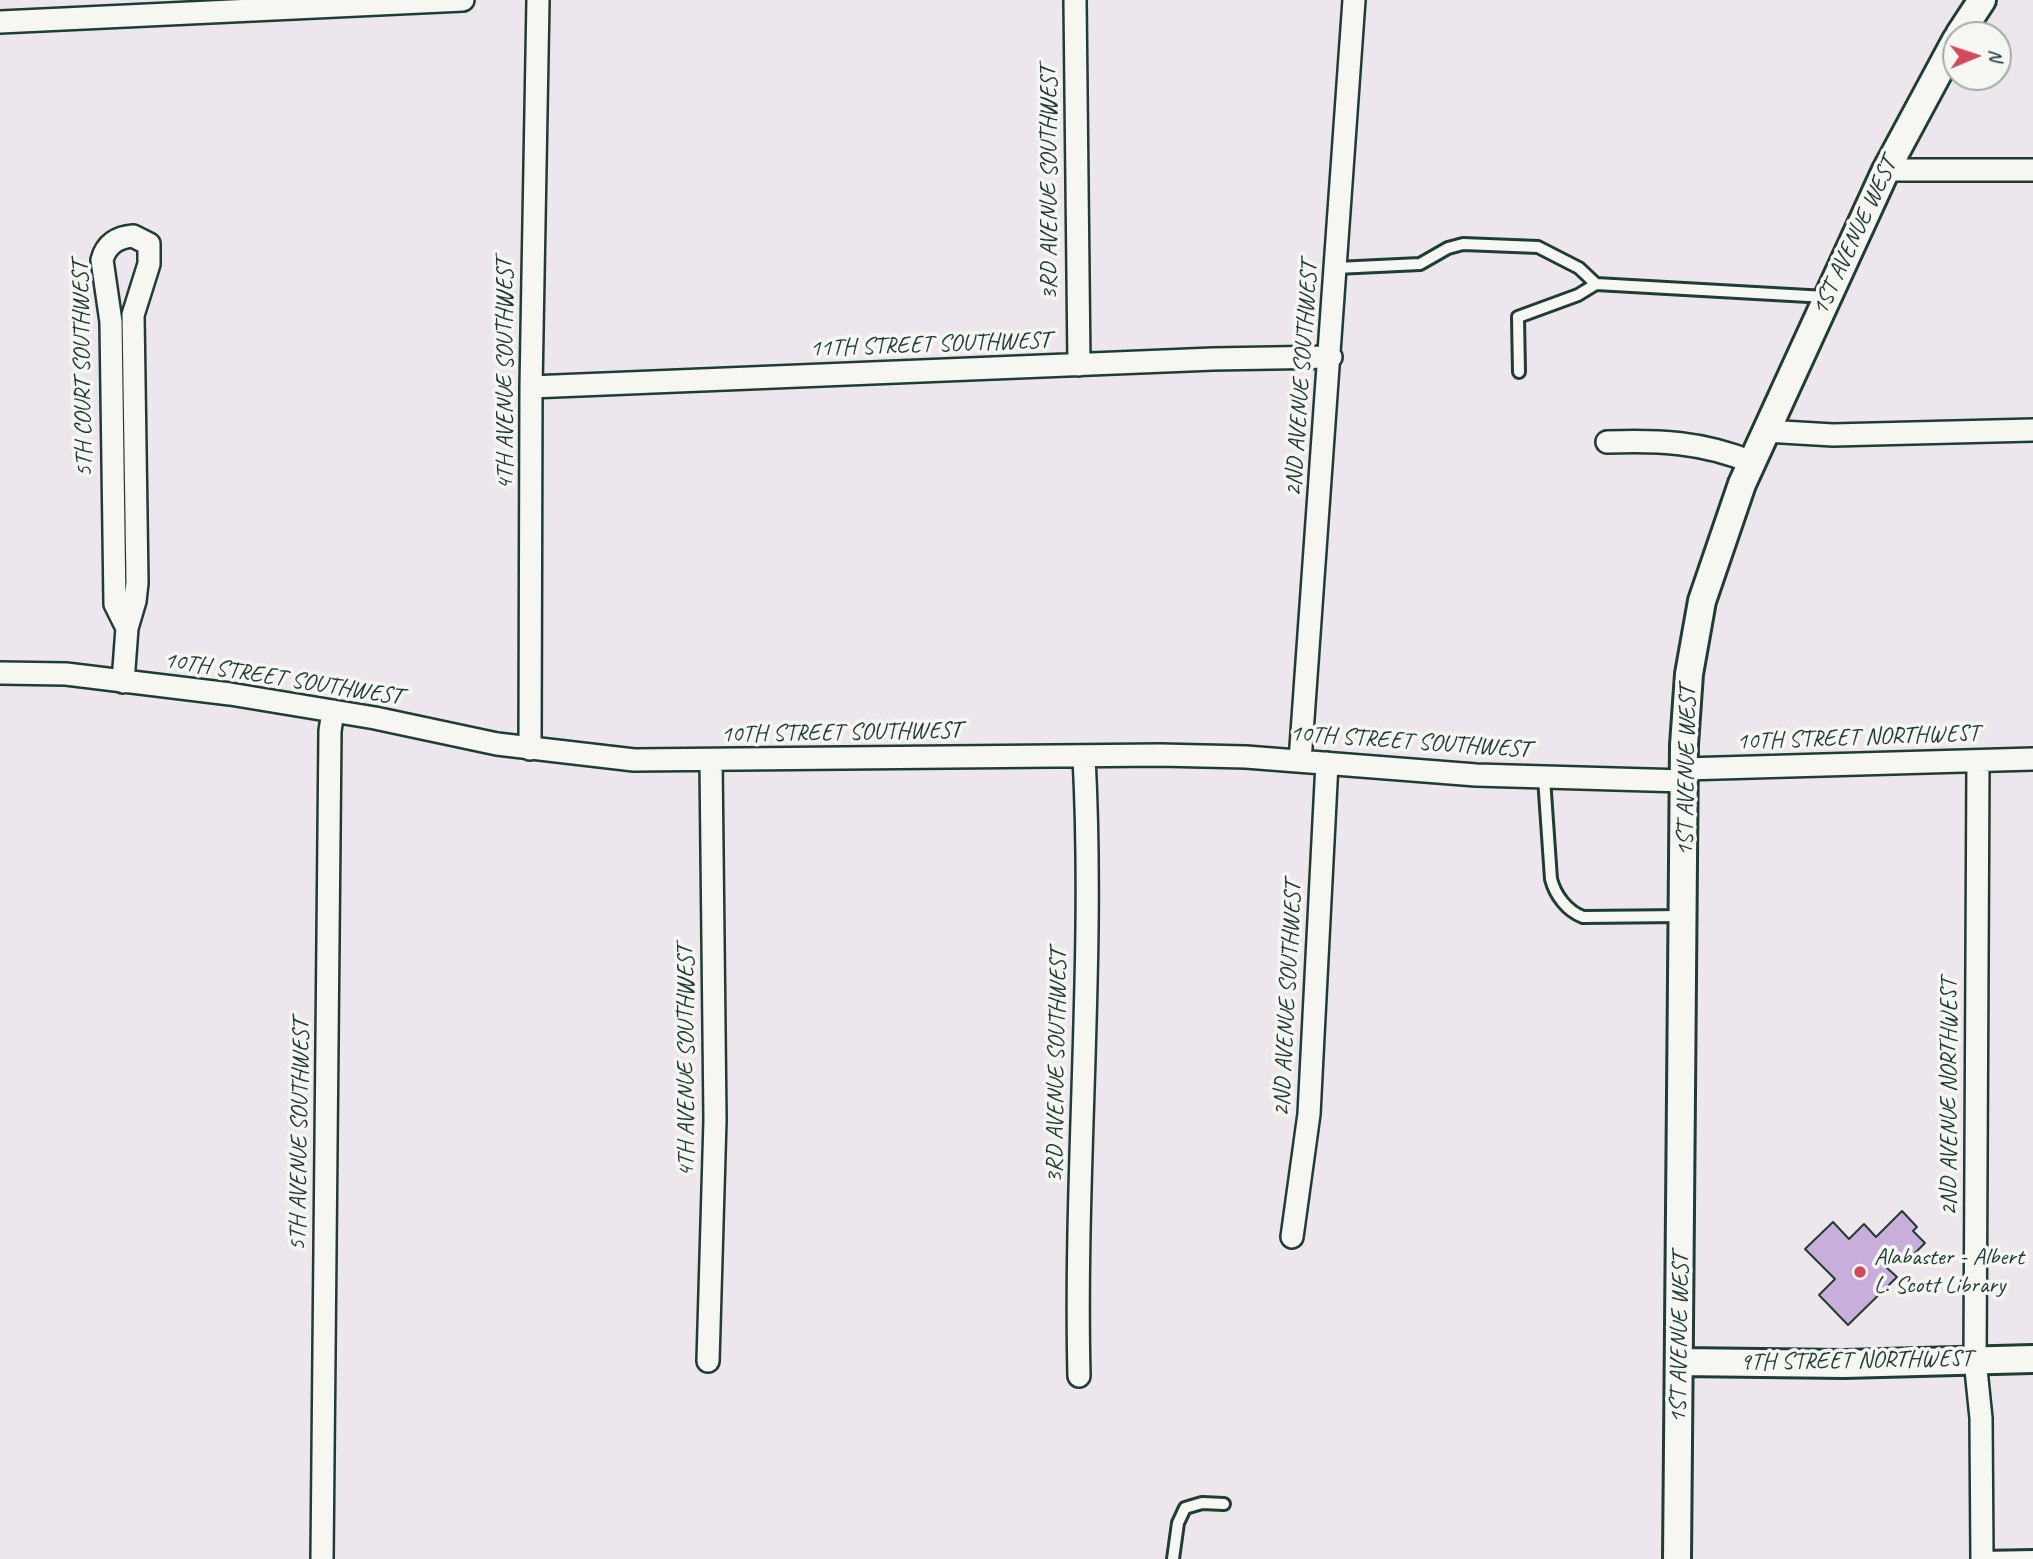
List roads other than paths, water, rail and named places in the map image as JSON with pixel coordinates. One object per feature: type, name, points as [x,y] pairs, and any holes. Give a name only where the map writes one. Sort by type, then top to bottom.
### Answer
[{"type":"street","points":[[0,22],[463,0]]},
{"type":"street","name":"4TH AVENUE SOUTHWEST","points":[[530,749],[531,387],[538,0]]},
{"type":"street","name":"3RD AVENUE SOUTHWEST","points":[[1075,0],[1079,365]]},
{"type":"street","name":"2ND AVENUE SOUTHWEST","points":[[1300,761],[1331,357],[1354,0]]},
{"type":"street","points":[[1968,21],[1982,0]]},
{"type":"street","name":"1ST AVENUE WEST","points":[[1677,1559],[1684,775],[1689,674],[1702,601],[1751,463],[1886,170],[1942,66]]},
{"type":"street","points":[[1886,170],[2033,170]]},
{"type":"street","name":"5TH COURT SOUTHWEST","points":[[123,682],[127,628],[137,583],[133,315],[150,256],[149,244],[133,236],[114,240],[104,252],[102,260],[111,323],[116,604],[127,628]]},
{"type":"street","name":"11TH STREET SOUTHWEST","points":[[531,387],[1331,357]]},
{"type":"street","points":[[1765,431],[1833,435],[2033,430]]},
{"type":"street","points":[[1606,442],[1658,440],[1703,446],[1751,463]]},
{"type":"street","name":"10TH STREET SOUTHWEST","points":[[3,673],[66,674],[230,694],[530,749],[634,760],[1160,755],[1300,761],[1544,778],[1684,775]]},
{"type":"street","name":"5TH AVENUE SOUTHWEST","points":[[323,1559],[330,731],[333,711]]},
{"type":"street","name":"3RD AVENUE SOUTHWEST","points":[[1079,1376],[1081,1076],[1086,1004],[1084,757]]},
{"type":"street","name":"10TH STREET NORTHWEST","points":[[1684,775],[2033,759]]},
{"type":"street","name":"4TH AVENUE SOUTHWEST","points":[[708,1361],[715,1120],[711,761]]},
{"type":"street","name":"2ND AVENUE NORTHWEST","points":[[1978,761],[1975,1360],[1981,1418],[1982,1558]]},
{"type":"street","name":"2ND AVENUE SOUTHWEST","points":[[1292,1237],[1309,1114],[1327,763]]},
{"type":"street","name":"9TH STREET NORTHWEST","points":[[1680,1362],[1844,1364],[2033,1359]]},
{"type":"lane","points":[[1336,268],[1420,264],[1448,248],[1463,244],[1538,247],[1579,268],[1596,284]]},
{"type":"lane","points":[[1519,372],[1518,317],[1530,310],[1578,295],[1596,284],[1826,297]]},
{"type":"lane","points":[[1544,778],[1551,879],[1557,893],[1570,909],[1583,917],[1684,916]]},
{"type":"lane","points":[[1173,1559],[1181,1513],[1202,1503],[1224,1504]]},
{"type":"lane","points":[[1982,1558],[2033,1556]]},
{"type":"place","name":"Alabaster - Albert L. Scott Library","points":[[1860,1272]]}]
